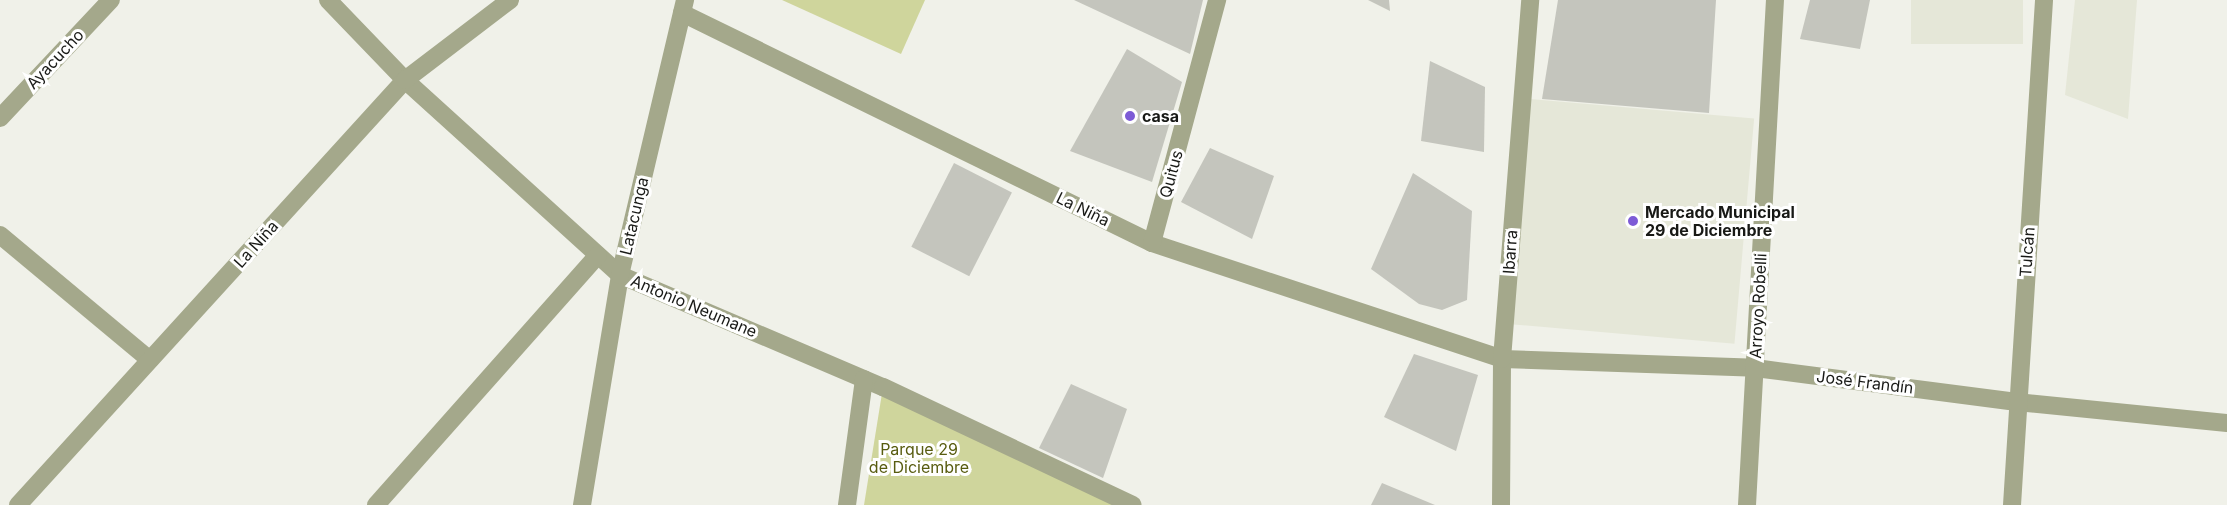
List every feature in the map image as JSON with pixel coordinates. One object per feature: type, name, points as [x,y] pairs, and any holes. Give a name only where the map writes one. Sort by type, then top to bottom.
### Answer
[{"type":"street","name":"Ayacucho","points":[[0,118],[111,0]]},
{"type":"street","name":"Antonio Neumane","points":[[328,0],[405,80],[620,275],[864,379],[1133,505]]},
{"type":"street","name":"La Niña","points":[[18,505],[405,80],[510,0]]},
{"type":"street","name":"Quitus","points":[[1152,243],[1217,0]]},
{"type":"street","name":"Ibarra","points":[[1502,505],[1502,359],[1530,0]]},
{"type":"street","name":"Arroyo Robelli","points":[[1747,505],[1775,0]]},
{"type":"street","name":"Tulcán","points":[[2012,505],[2044,0]]},
{"type":"street","name":"La Niña","points":[[683,7],[1152,243],[1502,359]]},
{"type":"street","name":"Latacunga","points":[[582,505],[620,275],[683,7]]},
{"type":"street","points":[[0,235],[150,360]]},
{"type":"street","points":[[376,505],[598,255]]},
{"type":"street","name":"José Frandín","points":[[1502,359],[1755,368],[2017,402],[2227,423]]},
{"type":"street","points":[[847,505],[864,379]]},
{"type":"shaded area","points":[[1911,0],[2023,0],[2023,44],[1911,44]]},
{"type":"shaded area","points":[[2075,0],[2137,0],[2128,119],[2065,95]]},
{"type":"shaded area","name":"Mercado Municipal 29 de Diciembre","points":[[1530,99],[1754,119],[1734,344],[1510,324]]},
{"type":"green space","points":[[782,0],[925,0],[901,54]]},
{"type":"green space","name":"Parque 29 de Diciembre","points":[[883,387],[1133,505],[864,505]]},
{"type":"building","points":[[1074,0],[1203,0],[1190,54]]},
{"type":"building","points":[[1368,0],[1389,0],[1390,11]]},
{"type":"building","points":[[1558,0],[1716,0],[1709,113],[1542,99]]},
{"type":"building","points":[[1810,0],[1870,0],[1860,49],[1800,39]]},
{"type":"building","name":"casa","points":[[1127,49],[1182,82],[1152,182],[1070,151]]},
{"type":"building","points":[[1430,61],[1485,87],[1484,152],[1421,141]]},
{"type":"building","points":[[1210,148],[1274,176],[1252,239],[1181,202]]},
{"type":"building","points":[[954,163],[1012,193],[969,276],[911,247]]},
{"type":"building","points":[[1413,173],[1472,211],[1467,300],[1442,310],[1419,304],[1371,269]]},
{"type":"building","points":[[1414,354],[1478,375],[1456,451],[1384,417]]},
{"type":"building","points":[[1071,384],[1127,409],[1103,478],[1039,448]]},
{"type":"building","points":[[1382,483],[1435,505],[1371,505]]},
{"type":"place","name":"casa","points":[[1130,116]]},
{"type":"place","name":"Mercado Municipal 29 de Diciembre","points":[[1633,221]]}]
